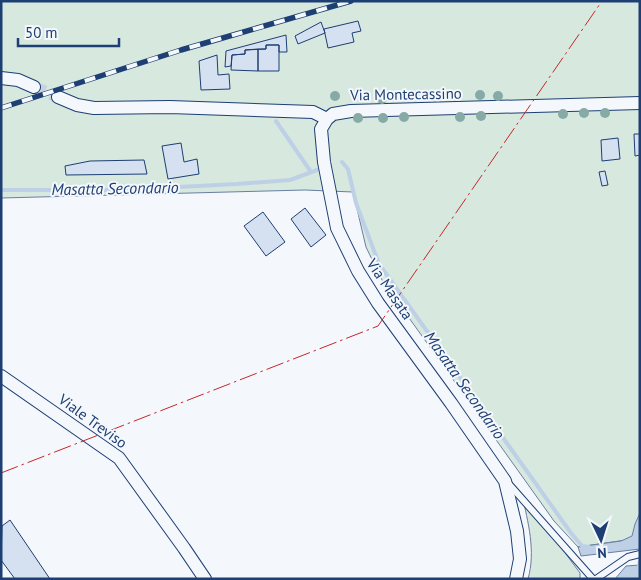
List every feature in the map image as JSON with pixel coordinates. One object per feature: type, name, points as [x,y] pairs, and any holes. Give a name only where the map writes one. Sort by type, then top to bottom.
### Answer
[{"type":"street","points":[[1,78],[18,80],[34,87]]},
{"type":"street","points":[[58,98],[77,105],[94,108],[170,107],[313,112],[328,118]]},
{"type":"street","name":"Via Montecassino","points":[[328,118],[333,114],[351,111],[589,106],[640,103]]},
{"type":"street","name":"Via Masata","points":[[328,118],[321,129],[321,135],[329,195],[338,228],[354,264],[378,303],[452,402],[505,481],[517,531],[520,559],[516,579]]},
{"type":"street","name":"Viale Treviso","points":[[1,376],[119,458],[205,579]]},
{"type":"lane","name":"Via Masata","points":[[505,481],[594,579],[628,557],[640,554]]},
{"type":"shaded area","points":[[1,1],[640,1],[640,538],[578,547],[554,521],[382,280],[366,247],[353,192],[305,190],[1,198]]},
{"type":"shaded area","points":[[522,495],[580,573],[580,579],[528,579],[531,547],[529,526]]},
{"type":"water","points":[[640,513],[640,549],[581,556],[578,547],[621,541],[632,536]]},
{"type":"water","points":[[640,565],[640,579],[615,579],[626,566]]},
{"type":"building","points":[[358,21],[361,31],[352,33],[354,42],[328,48],[324,29]]},
{"type":"building","points":[[321,22],[325,33],[298,44],[295,36]]},
{"type":"building","points":[[286,35],[287,52],[279,52],[279,45],[266,45],[266,49],[245,50],[245,54],[232,55],[231,66],[225,67],[226,51]]},
{"type":"building","points":[[266,45],[279,45],[279,71],[258,71],[258,49],[266,49]]},
{"type":"building","points":[[258,49],[258,71],[231,70],[232,55],[245,54],[245,50]]},
{"type":"building","points":[[217,55],[218,75],[229,74],[230,89],[201,90],[199,61]]},
{"type":"building","points":[[634,134],[640,134],[640,155],[635,156]]},
{"type":"building","points":[[618,138],[620,159],[602,161],[601,140]]},
{"type":"building","points":[[181,143],[184,162],[197,159],[199,174],[168,179],[162,146]]},
{"type":"building","points":[[144,160],[147,174],[66,175],[65,166],[90,161]]},
{"type":"building","points":[[605,171],[608,185],[602,186],[599,172]]},
{"type":"building","points":[[305,208],[326,235],[311,247],[291,219]]},
{"type":"building","points":[[263,212],[285,242],[266,256],[244,226]]},
{"type":"building","points":[[10,520],[50,579],[15,579],[1,560],[2,526]]},
{"type":"waterway","points":[[276,121],[311,172]]},
{"type":"waterway","name":"Masatta Secondario","points":[[342,162],[348,169],[356,203],[379,264],[571,533],[582,546],[589,547]]},
{"type":"waterway","name":"Masatta Secondario","points":[[1,190],[120,190],[237,184],[290,180],[317,170]]},
{"type":"waterway","points":[[636,579],[640,561]]},
{"type":"tunnel","points":[[34,87],[58,97]]},
{"type":"railway","points":[[1,108],[181,50],[351,1]]},
{"type":"power","points":[[1,473],[378,326],[602,1]]}]
